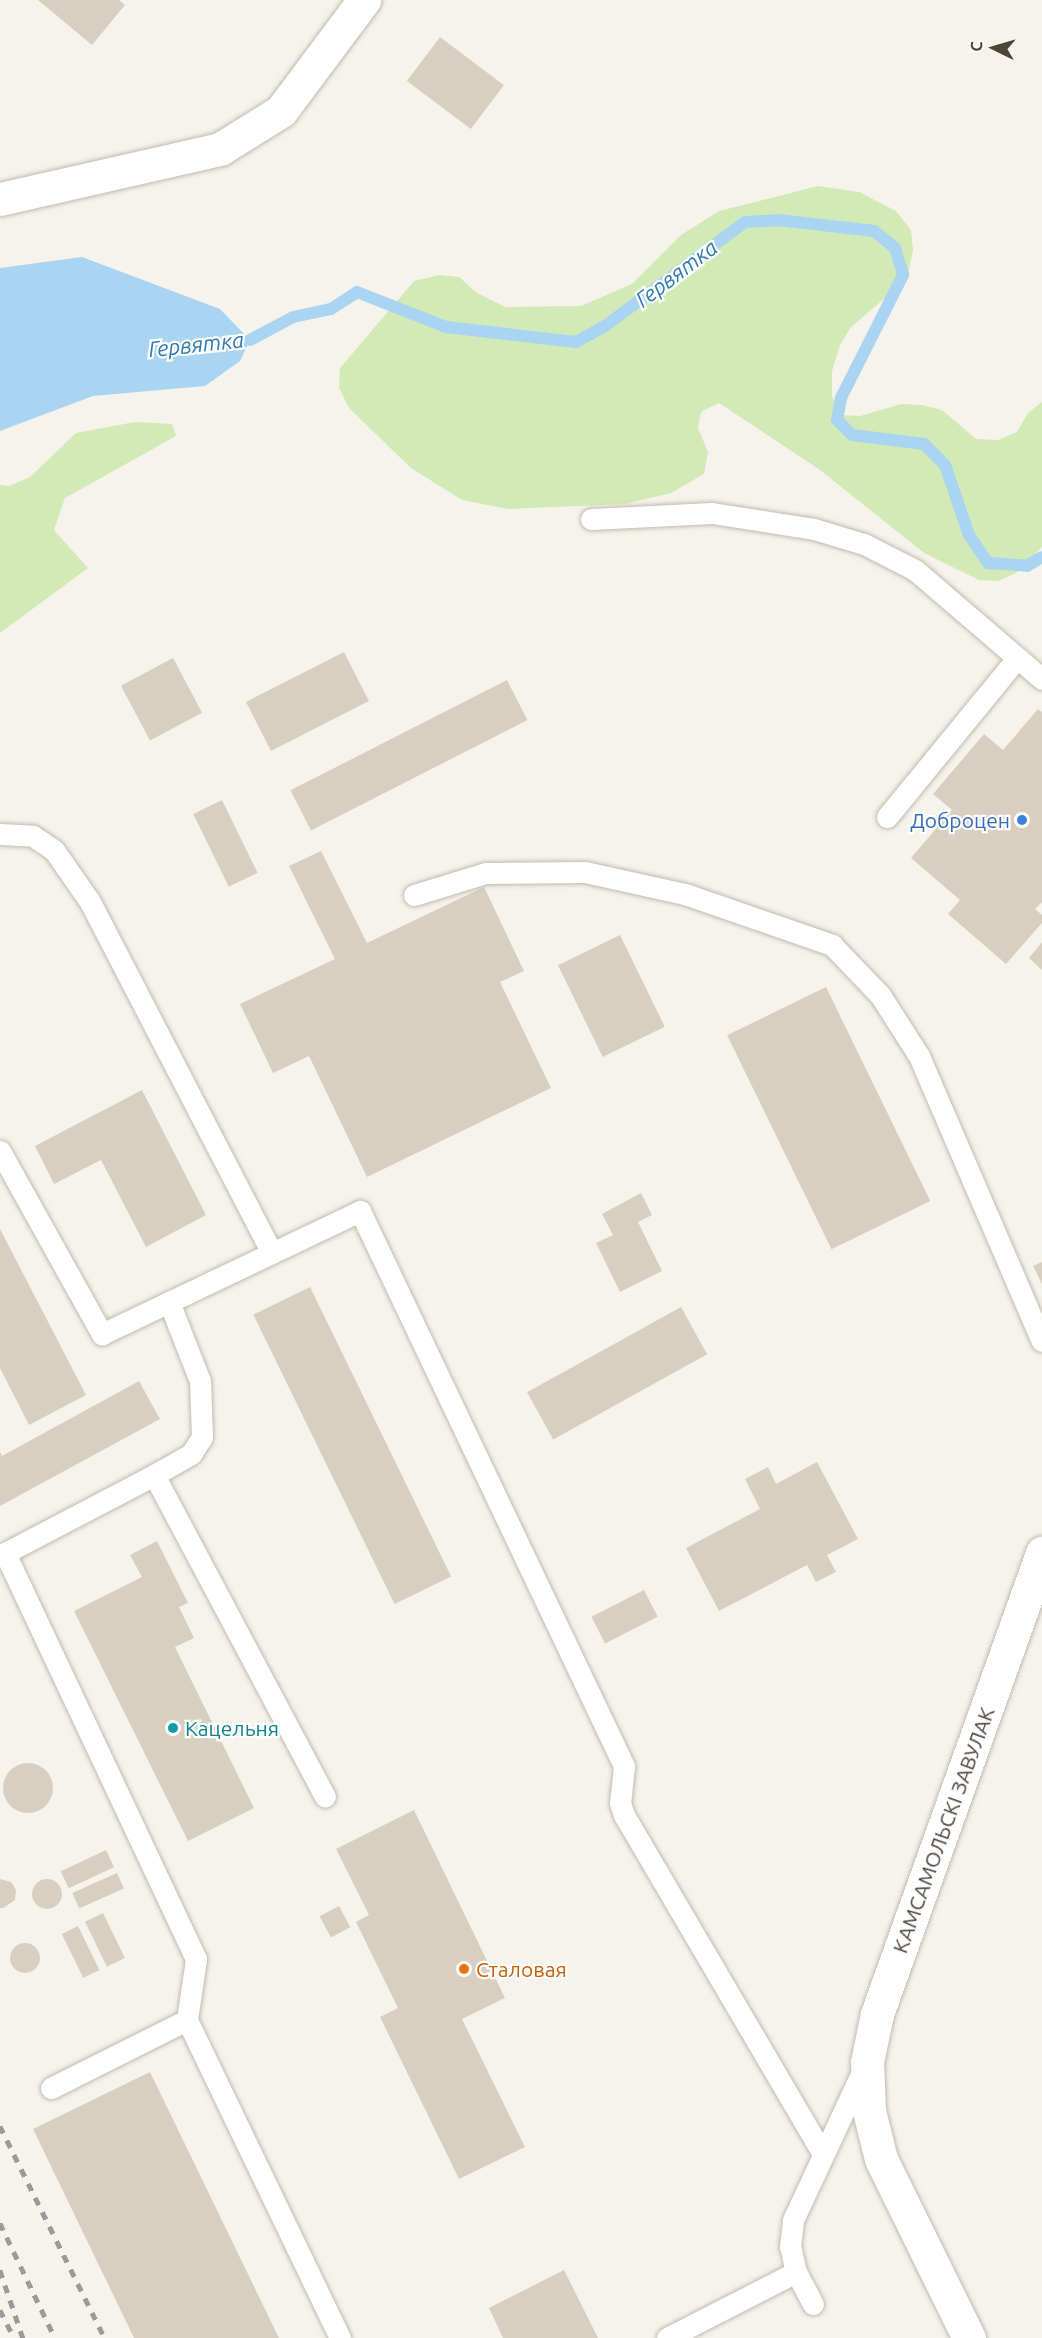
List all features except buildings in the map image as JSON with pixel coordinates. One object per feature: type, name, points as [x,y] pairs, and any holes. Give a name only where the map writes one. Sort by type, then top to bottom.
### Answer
[{"type":"street","points":[[0,199],[220,149],[281,111],[364,0]]},
{"type":"street","name":"КАМСАМОЛЬСКІ ЗАВУЛАК","points":[[969,2338],[880,2159],[869,2111],[867,2062],[877,2014],[1042,1553]]},
{"type":"lane","points":[[591,519],[712,513],[792,525],[864,544],[915,570],[1042,679]]},
{"type":"lane","points":[[887,817],[1017,658]]},
{"type":"lane","points":[[0,834],[33,836],[54,850],[90,902],[272,1253]]},
{"type":"lane","points":[[414,895],[486,873],[585,872],[685,894],[832,945],[880,994],[919,1056],[1042,1341]]},
{"type":"lane","points":[[0,1151],[102,1334],[360,1211],[624,1766],[620,1803],[624,1815],[823,2154]]},
{"type":"lane","points":[[169,1302],[200,1381],[202,1437],[191,1454],[3,1552],[196,1959],[187,2020],[340,2338]]},
{"type":"lane","points":[[154,1475],[325,1796]]},
{"type":"lane","points":[[51,2088],[187,2020]]},
{"type":"lane","points":[[813,2304],[796,2272],[790,2246],[793,2220],[867,2062]]},
{"type":"lane","points":[[671,2337],[796,2272]]},
{"type":"green space","points":[[818,186],[859,192],[896,211],[911,230],[913,250],[909,270],[899,286],[851,327],[840,345],[832,371],[832,396],[840,415],[860,416],[901,404],[922,405],[942,410],[976,439],[998,440],[1017,432],[1028,413],[1042,402],[1042,547],[1016,573],[998,581],[979,580],[924,553],[820,470],[719,403],[701,412],[698,428],[708,452],[704,474],[671,493],[625,504],[508,509],[462,500],[411,468],[349,408],[339,388],[340,368],[414,281],[439,275],[459,277],[477,293],[505,307],[581,306],[632,284],[681,235],[719,211]]},
{"type":"green space","points":[[135,422],[172,424],[176,436],[65,498],[54,530],[88,568],[0,633],[0,485],[9,486],[30,477],[76,433]]},
{"type":"water","points":[[82,257],[220,309],[250,340],[240,361],[205,386],[93,396],[0,431],[0,268]]},
{"type":"waterway","name":"Гервятка","points":[[250,340],[293,317],[331,309],[357,292],[446,327],[576,342],[605,326],[745,222],[778,220],[874,231],[895,248],[903,275],[841,398],[837,420],[852,435],[924,444],[945,465],[969,535],[988,563],[1027,566],[1042,557]]},
{"type":"railway","points":[[0,2126],[105,2338]]},
{"type":"railway","points":[[0,2223],[55,2338]]},
{"type":"railway","points":[[0,2270],[23,2338]]},
{"type":"railway","points":[[0,2310],[14,2338]]},
{"type":"place","name":"Доброцен","points":[[1022,820]]},
{"type":"place","name":"Кацельня","points":[[173,1728]]},
{"type":"place","name":"Сталовая","points":[[464,1969]]}]
